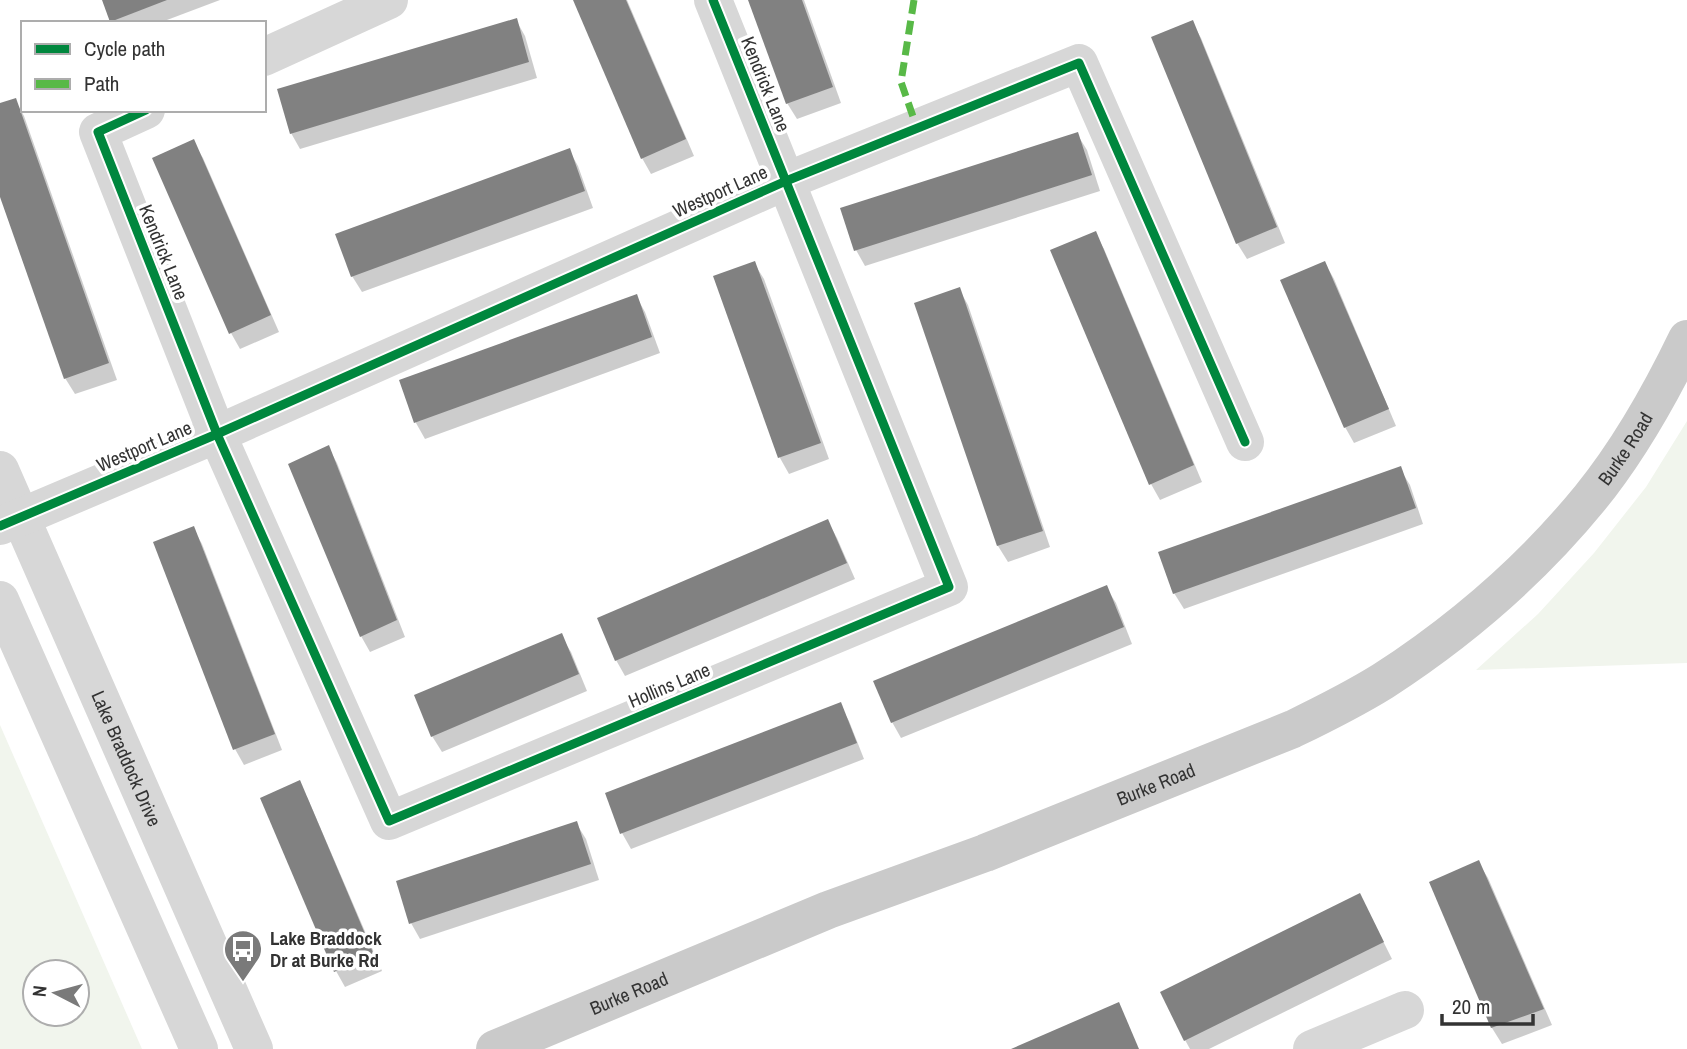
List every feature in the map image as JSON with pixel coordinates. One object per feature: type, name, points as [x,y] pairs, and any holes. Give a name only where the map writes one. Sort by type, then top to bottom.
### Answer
[{"type":"main road","name":"Burke Road","points":[[495,1049],[828,910],[985,853],[1293,729],[1382,681],[1435,645],[1480,609],[1539,554],[1591,498],[1628,446],[1668,379],[1687,339]]},
{"type":"street","points":[[266,56],[388,0]]},
{"type":"street","name":"Kendrick Lane","points":[[713,0],[786,181]]},
{"type":"street","name":"Westport Lane","points":[[10,522],[217,434],[786,181],[1079,63],[1245,442]]},
{"type":"street","name":"Kendrick Lane","points":[[142,112],[98,132],[217,434]]},
{"type":"street","name":"Hollins Lane","points":[[217,434],[389,821],[949,587],[786,181]]},
{"type":"street","name":"Lake Braddock Drive","points":[[0,470],[10,522],[254,1049]]},
{"type":"street","points":[[0,600],[199,1049]]},
{"type":"street","points":[[1312,1049],[1405,1010]]},
{"type":"shaded area","points":[[1687,421],[1687,663],[1476,670],[1538,614],[1594,553],[1646,487]]},
{"type":"shaded area","points":[[0,725],[142,1049],[0,1049]]},
{"type":"building","points":[[102,0],[167,0],[113,21],[110,21]]},
{"type":"building","points":[[573,0],[626,0],[686,139],[641,159]]},
{"type":"building","points":[[748,0],[802,0],[833,87],[786,104]]},
{"type":"building","points":[[517,18],[529,62],[290,134],[277,89]]},
{"type":"building","points":[[1193,20],[1277,227],[1236,244],[1151,37]]},
{"type":"building","points":[[16,98],[109,363],[64,379],[0,197],[0,103]]},
{"type":"building","points":[[1078,132],[1092,175],[854,251],[840,208]]},
{"type":"building","points":[[194,139],[271,315],[229,334],[152,158]]},
{"type":"building","points":[[570,148],[585,191],[351,277],[335,234]]},
{"type":"building","points":[[1096,231],[1194,465],[1149,485],[1050,250]]},
{"type":"building","points":[[755,261],[821,443],[778,458],[713,276]]},
{"type":"building","points":[[1325,261],[1389,409],[1344,428],[1280,280]]},
{"type":"building","points":[[960,287],[1043,531],[997,546],[914,303]]},
{"type":"building","points":[[637,294],[652,337],[414,423],[399,380]]},
{"type":"building","points":[[329,445],[397,620],[360,637],[288,464]]},
{"type":"building","points":[[1401,466],[1416,508],[1173,594],[1158,552]]},
{"type":"building","points":[[828,519],[847,563],[615,661],[597,618]]},
{"type":"building","points":[[194,526],[275,734],[233,750],[153,542]]},
{"type":"building","points":[[1107,585],[1124,627],[891,723],[873,681]]},
{"type":"building","points":[[562,633],[579,674],[431,737],[414,695]]},
{"type":"building","points":[[841,702],[857,743],[620,834],[605,793]]},
{"type":"building","points":[[300,780],[374,955],[334,972],[260,798]]},
{"type":"building","points":[[577,821],[591,864],[409,924],[396,881]]},
{"type":"building","points":[[1479,860],[1544,1009],[1491,1028],[1429,882]]},
{"type":"building","points":[[1360,893],[1384,942],[1184,1041],[1160,992]]},
{"type":"building","points":[[1119,1002],[1139,1049],[1011,1049]]},
{"type":"marked path","points":[[914,0],[901,82],[917,128]]},
{"type":"cycle path","points":[[142,112],[98,132],[217,434],[389,821],[949,587],[713,0]]},
{"type":"cycle path","points":[[0,526],[217,434],[786,181],[1079,63],[1245,442]]},
{"type":"place","name":"Lake Braddock Dr at Burke Rd","points":[[243,983]]}]
